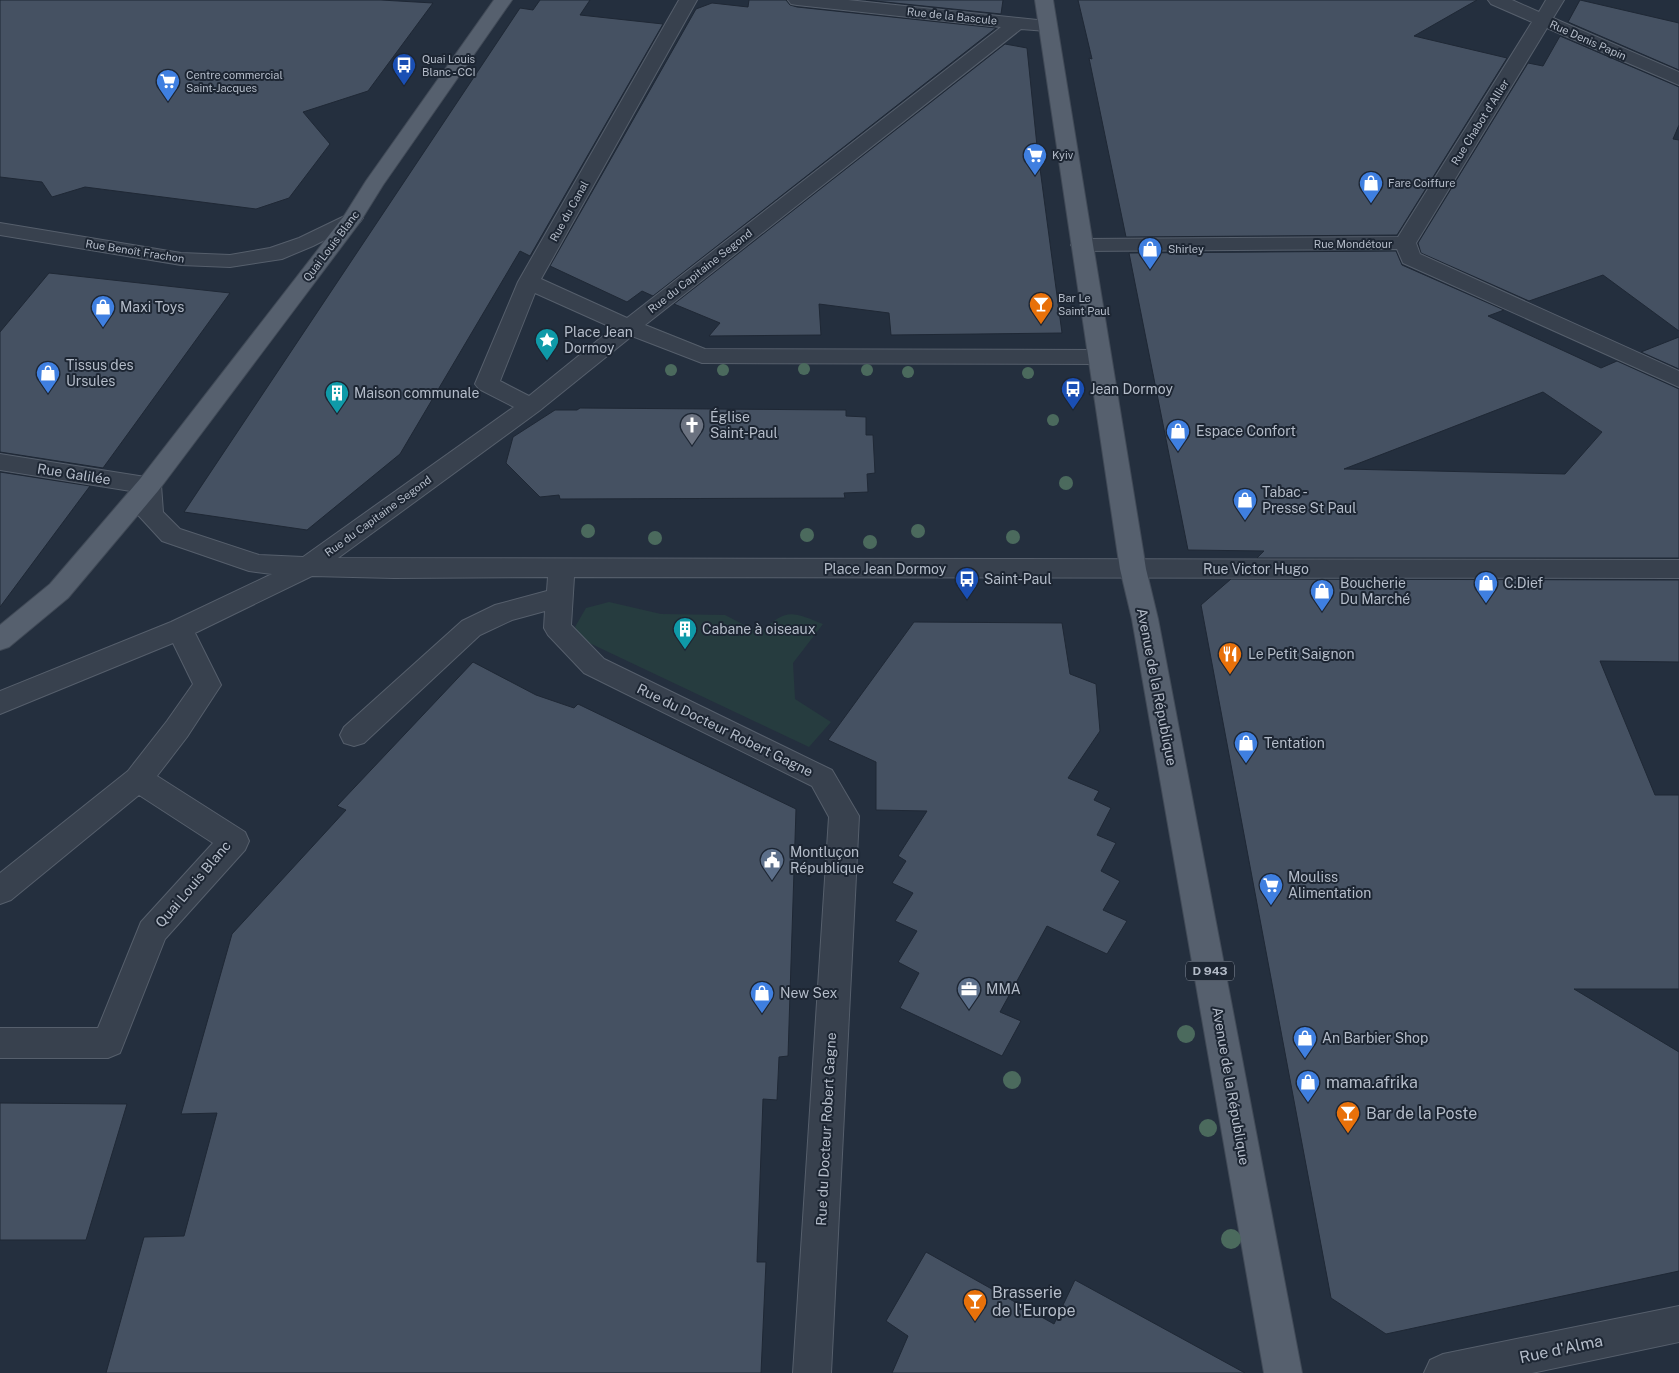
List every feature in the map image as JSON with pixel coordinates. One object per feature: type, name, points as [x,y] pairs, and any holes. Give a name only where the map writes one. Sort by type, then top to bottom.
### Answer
[{"type":"main road","name":"Quai Louis Blanc","points":[[0,640],[59,591],[149,486],[353,218],[373,185],[503,0]]},
{"type":"main road","name":"Avenue de la République","points":[[1044,0],[1132,569],[1145,619],[1283,1373]]},
{"type":"street","name":"Rue du Canal","points":[[531,406],[488,384],[529,282],[688,0]]},
{"type":"street","name":"Rue de la Bascule","points":[[797,0],[869,4],[1047,26]]},
{"type":"street","name":"Rue Denis Papin","points":[[1497,0],[1679,79]]},
{"type":"street","name":"Rue Chabot d'Allier","points":[[1405,243],[1555,0]]},
{"type":"street","name":"Rue du Capitaine Segond","points":[[308,567],[531,406],[1017,23]]},
{"type":"street","name":"Rue Benoît Frachon","points":[[0,229],[181,259],[230,261],[274,254],[306,242],[353,218]]},
{"type":"street","name":"Rue Mondétour","points":[[1082,245],[1405,243],[1411,258],[1679,380]]},
{"type":"street","points":[[529,282],[629,328],[702,356],[1099,357]]},
{"type":"street","name":"Rue Galilée","points":[[0,462],[149,486]]},
{"type":"street","points":[[149,486],[151,515],[172,535],[258,564],[308,567]]},
{"type":"street","points":[[0,703],[180,629],[256,594],[308,567]]},
{"type":"street","name":"Place Jean Dormoy","points":[[308,567],[394,569],[561,582],[1132,569]]},
{"type":"street","name":"Rue Victor Hugo","points":[[1132,569],[1679,569]]},
{"type":"street","points":[[354,735],[471,628],[561,582]]},
{"type":"street","name":"Rue du Docteur Robert Gagne","points":[[561,582],[557,628],[594,666],[822,778],[844,816],[812,1373]]},
{"type":"street","points":[[0,891],[138,779],[177,729],[207,685],[180,629]]},
{"type":"street","name":"Quai Louis Blanc","points":[[0,1043],[108,1043],[152,931],[234,840],[138,779]]},
{"type":"street","name":"Rue d'Alma","points":[[1443,1373],[1679,1324]]},
{"type":"green space","points":[[609,602],[661,614],[725,615],[760,633],[776,619],[789,614],[803,616],[823,624],[793,663],[795,699],[831,722],[809,747],[583,640],[575,627],[586,608]]},
{"type":"building","name":"Centre commercial Saint-Jacques","points":[[0,0],[381,0],[433,3],[368,91],[303,112],[330,144],[289,198],[256,209],[85,187],[52,197],[42,182],[0,177]]},
{"type":"building","points":[[540,0],[590,0],[580,15],[663,24],[530,256],[520,251],[400,454],[307,530],[184,512],[520,8],[533,10]]},
{"type":"building","points":[[749,0],[786,0],[790,5],[797,7],[996,28],[653,296],[642,291],[627,302],[550,266],[696,9],[712,3],[748,7]]},
{"type":"building","points":[[866,0],[1003,0],[1001,14]]},
{"type":"building","points":[[1078,0],[1477,0],[1414,36],[1507,58],[1397,235],[1126,237],[1089,58],[1092,59]]},
{"type":"building","points":[[1580,0],[1679,23],[1679,70],[1568,22]]},
{"type":"building","points":[[1560,36],[1679,87],[1679,125],[1673,139],[1679,140],[1679,331],[1603,275],[1529,301],[1421,253],[1418,243],[1528,63],[1543,66]]},
{"type":"building","points":[[1005,44],[1027,48],[1037,146],[1062,333],[891,335],[889,313],[819,304],[821,335],[709,336],[720,323],[674,304]]},
{"type":"building","points":[[1396,251],[1402,265],[1504,310],[1488,316],[1601,368],[1617,361],[1679,389],[1679,558],[1257,558],[1264,551],[1188,550],[1129,253]],"holes":[[[1543,392],[1602,432],[1565,474],[1344,469]]]},
{"type":"building","points":[[49,273],[230,293],[103,468],[0,452],[0,332]]},
{"type":"building","points":[[1679,337],[1679,369],[1641,352]]},
{"type":"building","name":"Église Saint-Paul","points":[[580,408],[846,410],[846,416],[866,417],[866,435],[873,435],[875,473],[867,474],[868,492],[844,493],[845,498],[560,499],[559,495],[540,497],[506,463],[513,437],[555,410],[577,410]]},
{"type":"building","points":[[0,472],[90,486],[0,607]]},
{"type":"building","points":[[1231,579],[1679,580],[1679,662],[1600,661],[1655,795],[1679,795],[1679,989],[1574,989],[1679,1052],[1679,1271],[1386,1334],[1331,1298],[1201,605]]},
{"type":"building","points":[[914,622],[1062,623],[1070,674],[1096,684],[1100,731],[1068,778],[1099,791],[1094,800],[1111,808],[1097,835],[1116,843],[1101,871],[1120,881],[1103,910],[1127,921],[1107,954],[1047,926],[1000,1012],[1021,1021],[1002,1056],[900,1008],[919,973],[898,962],[917,931],[895,921],[913,893],[892,883],[906,861],[898,856],[927,811],[876,810],[876,762],[828,740]]},
{"type":"building","points":[[473,662],[536,695],[574,708],[578,704],[796,809],[788,1056],[779,1057],[777,1100],[763,1099],[757,1262],[766,1262],[761,1373],[106,1373],[144,1237],[184,1236],[217,1113],[181,1114],[232,934],[346,810],[337,806]]},
{"type":"building","points":[[0,1103],[127,1104],[86,1240],[0,1240]]},
{"type":"building","points":[[926,1252],[1054,1324],[1075,1280],[1245,1373],[892,1373],[908,1336],[886,1321]]},
{"type":"place","name":"Quai Louis Blanc - CCI","points":[[404,86]]},
{"type":"place","name":"Centre commercial Saint-Jacques","points":[[168,102]]},
{"type":"place","name":"Kyiv","points":[[1035,176]]},
{"type":"place","name":"Fare Coiffure","points":[[1371,204]]},
{"type":"place","name":"Shirley","points":[[1150,270]]},
{"type":"place","name":"Bar Le Saint Paul","points":[[1041,325]]},
{"type":"place","name":"Maxi Toys","points":[[103,328]]},
{"type":"place","name":"Place Jean Dormoy","points":[[547,361]]},
{"type":"place","name":"Tissus des Ursules","points":[[48,394]]},
{"type":"place","name":"Jean Dormoy","points":[[1073,410]]},
{"type":"place","name":"Maison communale","points":[[337,414]]},
{"type":"place","name":"Église Saint-Paul","points":[[692,446]]},
{"type":"place","name":"Espace Confort","points":[[1178,452]]},
{"type":"place","name":"Tabac - Presse St Paul","points":[[1245,521]]},
{"type":"place","name":"Saint-Paul","points":[[967,600]]},
{"type":"place","name":"C.Dief","points":[[1486,604]]},
{"type":"place","name":"Boucherie Du Marché","points":[[1322,612]]},
{"type":"place","name":"Cabane à oiseaux","points":[[685,650]]},
{"type":"place","name":"Le Petit Saignon","points":[[1230,675]]},
{"type":"place","name":"Tentation","points":[[1246,764]]},
{"type":"place","name":"Montluçon République","points":[[772,881]]},
{"type":"place","name":"Mouliss Alimentation","points":[[1271,906]]},
{"type":"place","name":"MMA","points":[[969,1010]]},
{"type":"place","name":"New Sex","points":[[762,1014]]},
{"type":"place","name":"An Barbier Shop","points":[[1305,1059]]},
{"type":"place","name":"mama.afrika","points":[[1308,1103]]},
{"type":"place","name":"Bar de la Poste","points":[[1348,1134]]},
{"type":"place","name":"Brasserie de l'Europe","points":[[975,1322]]}]
